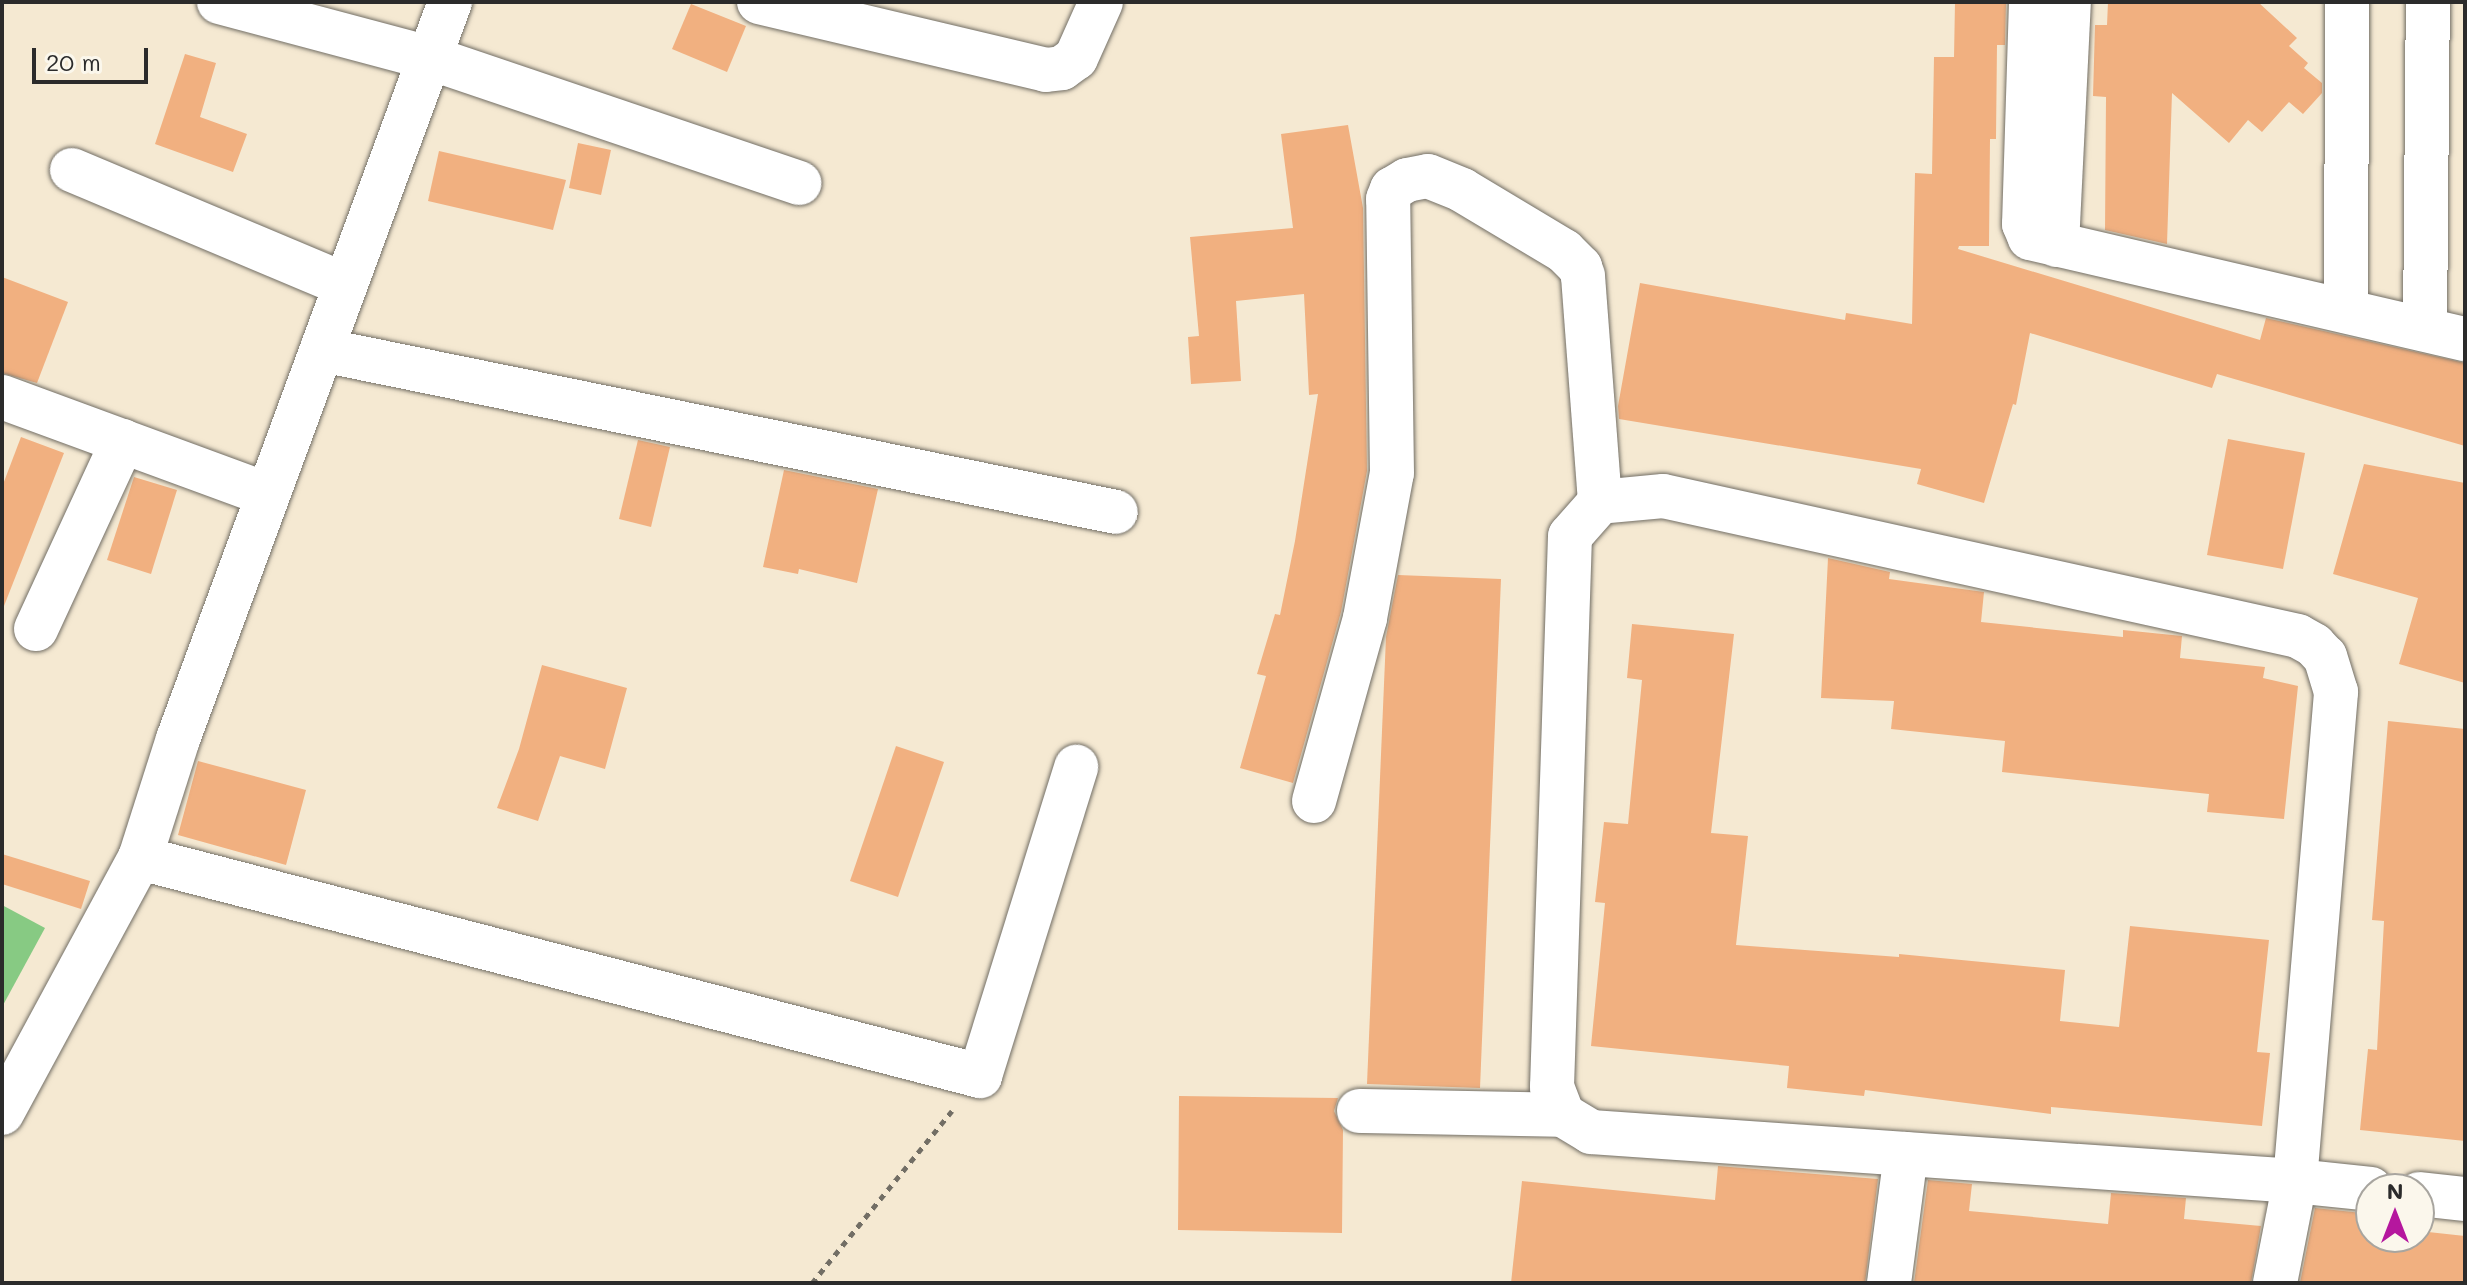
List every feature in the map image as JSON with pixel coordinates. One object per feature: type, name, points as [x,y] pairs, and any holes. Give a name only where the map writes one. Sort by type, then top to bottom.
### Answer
[{"type":"street","points":[[219,2],[430,58],[799,183]]},
{"type":"street","points":[[2,1113],[140,858],[178,739],[450,2]]},
{"type":"street","points":[[759,2],[1046,70],[1062,68],[1076,58],[1101,2]]},
{"type":"street","points":[[2031,2],[2024,224],[2030,238],[2445,334],[2428,2]]},
{"type":"street","points":[[2057,245],[2069,2]]},
{"type":"street","points":[[2346,311],[2347,2]]},
{"type":"street","points":[[72,170],[345,285]]},
{"type":"street","points":[[1314,801],[1365,618],[1392,473],[1388,199],[1392,189],[1407,180],[1428,176],[1462,190],[1564,251],[1580,267],[1600,502]]},
{"type":"street","points":[[322,350],[1116,512]]},
{"type":"street","points":[[2,397],[268,495]]},
{"type":"street","points":[[36,629],[123,441]]},
{"type":"street","points":[[1563,1115],[1552,1087],[1570,536],[1600,502],[1663,496],[2298,636],[2314,645],[2325,657],[2336,692],[2295,1181],[2275,1283]]},
{"type":"street","points":[[140,858],[980,1076],[1076,767]]},
{"type":"street","points":[[1359,1111],[1563,1115],[1591,1132],[2355,1187]]},
{"type":"street","points":[[1889,1283],[1906,1154]]},
{"type":"street","points":[[2435,1196],[2465,1199]]},
{"type":"path","points":[[812,1283],[980,1076]]},
{"type":"green space","points":[[2,905],[45,928],[2,1007]]},
{"type":"building","points":[[1955,2],[2006,2],[2005,45],[1997,45],[1996,139],[1990,139],[1989,246],[1959,246],[1958,249],[2260,340],[2266,318],[2465,363],[2465,446],[2217,374],[2212,388],[2030,333],[2016,405],[2013,404],[1984,503],[1917,484],[1921,469],[1619,419],[1618,406],[1640,283],[1845,320],[1846,313],[1912,324],[1915,173],[1932,174],[1934,57],[1954,57]]},
{"type":"building","points":[[2108,2],[2258,2],[2297,38],[2289,46],[2308,63],[2304,68],[2322,83],[2322,93],[2303,114],[2289,102],[2262,132],[2248,120],[2229,143],[2172,93],[2167,244],[2105,230],[2106,97],[2093,96],[2095,25],[2107,25]]},
{"type":"building","points":[[691,4],[746,26],[727,72],[672,49]]},
{"type":"building","points":[[185,54],[216,63],[200,117],[247,134],[233,172],[155,144]]},
{"type":"building","points":[[1348,125],[1363,208],[1367,471],[1341,612],[1293,783],[1240,768],[1266,676],[1257,674],[1275,614],[1280,615],[1318,394],[1309,395],[1304,294],[1236,301],[1241,381],[1191,384],[1188,337],[1199,336],[1190,237],[1293,228],[1281,134]]},
{"type":"building","points":[[578,143],[611,150],[601,195],[569,188]]},
{"type":"building","points":[[439,151],[566,180],[553,230],[428,201]]},
{"type":"building","points":[[2,277],[68,302],[37,383],[2,373]]},
{"type":"building","points":[[21,437],[64,453],[4,606],[2,487]]},
{"type":"building","points":[[2228,439],[2305,453],[2283,569],[2207,555]]},
{"type":"building","points":[[638,440],[670,447],[651,527],[619,519]]},
{"type":"building","points":[[2364,464],[2465,483],[2465,683],[2399,664],[2418,598],[2333,574]]},
{"type":"building","points":[[784,470],[878,489],[857,583],[799,569],[798,574],[763,567]]},
{"type":"building","points":[[134,477],[177,490],[151,574],[107,560]]},
{"type":"building","points":[[1828,558],[1890,572],[1889,579],[1984,592],[1981,622],[2123,637],[2123,630],[2182,636],[2180,658],[2265,667],[2263,678],[2298,686],[2284,819],[2207,812],[2209,794],[2002,772],[2005,741],[1891,729],[1894,701],[1821,698]]},
{"type":"building","points":[[1398,575],[1501,579],[1480,1088],[1367,1084],[1386,637]]},
{"type":"building","points":[[1632,624],[1734,634],[1711,833],[1748,836],[1736,945],[1899,957],[1899,954],[2065,970],[2060,1021],[2119,1027],[2130,926],[2269,940],[2257,1052],[2270,1053],[2262,1126],[2051,1107],[2051,1114],[1865,1090],[1864,1096],[1787,1088],[1789,1066],[1591,1046],[1605,903],[1595,902],[1604,822],[1628,824],[1642,680],[1627,678]]},
{"type":"building","points":[[542,665],[627,688],[605,769],[560,756],[538,821],[497,808],[519,749]]},
{"type":"building","points":[[2388,721],[2465,729],[2465,1141],[2360,1130],[2368,1049],[2377,1050],[2384,921],[2372,920]]},
{"type":"building","points":[[896,746],[944,762],[898,897],[850,881]]},
{"type":"building","points":[[198,761],[306,790],[286,865],[178,835]]},
{"type":"building","points":[[2,854],[90,881],[81,909],[2,884]]},
{"type":"building","points":[[1179,1096],[1338,1098],[1334,1111],[1343,1130],[1342,1233],[1178,1230]]},
{"type":"building","points":[[1718,1166],[1878,1179],[1865,1283],[1511,1283],[1522,1181],[1715,1200]]},
{"type":"building","points":[[1928,1180],[1972,1184],[1969,1211],[2108,1224],[2111,1193],[2186,1198],[2184,1219],[2261,1226],[2251,1283],[1914,1283]]},
{"type":"building","points":[[2315,1208],[2355,1212],[2355,1253],[2435,1253],[2435,1233],[2465,1236],[2465,1283],[2300,1283]]}]
